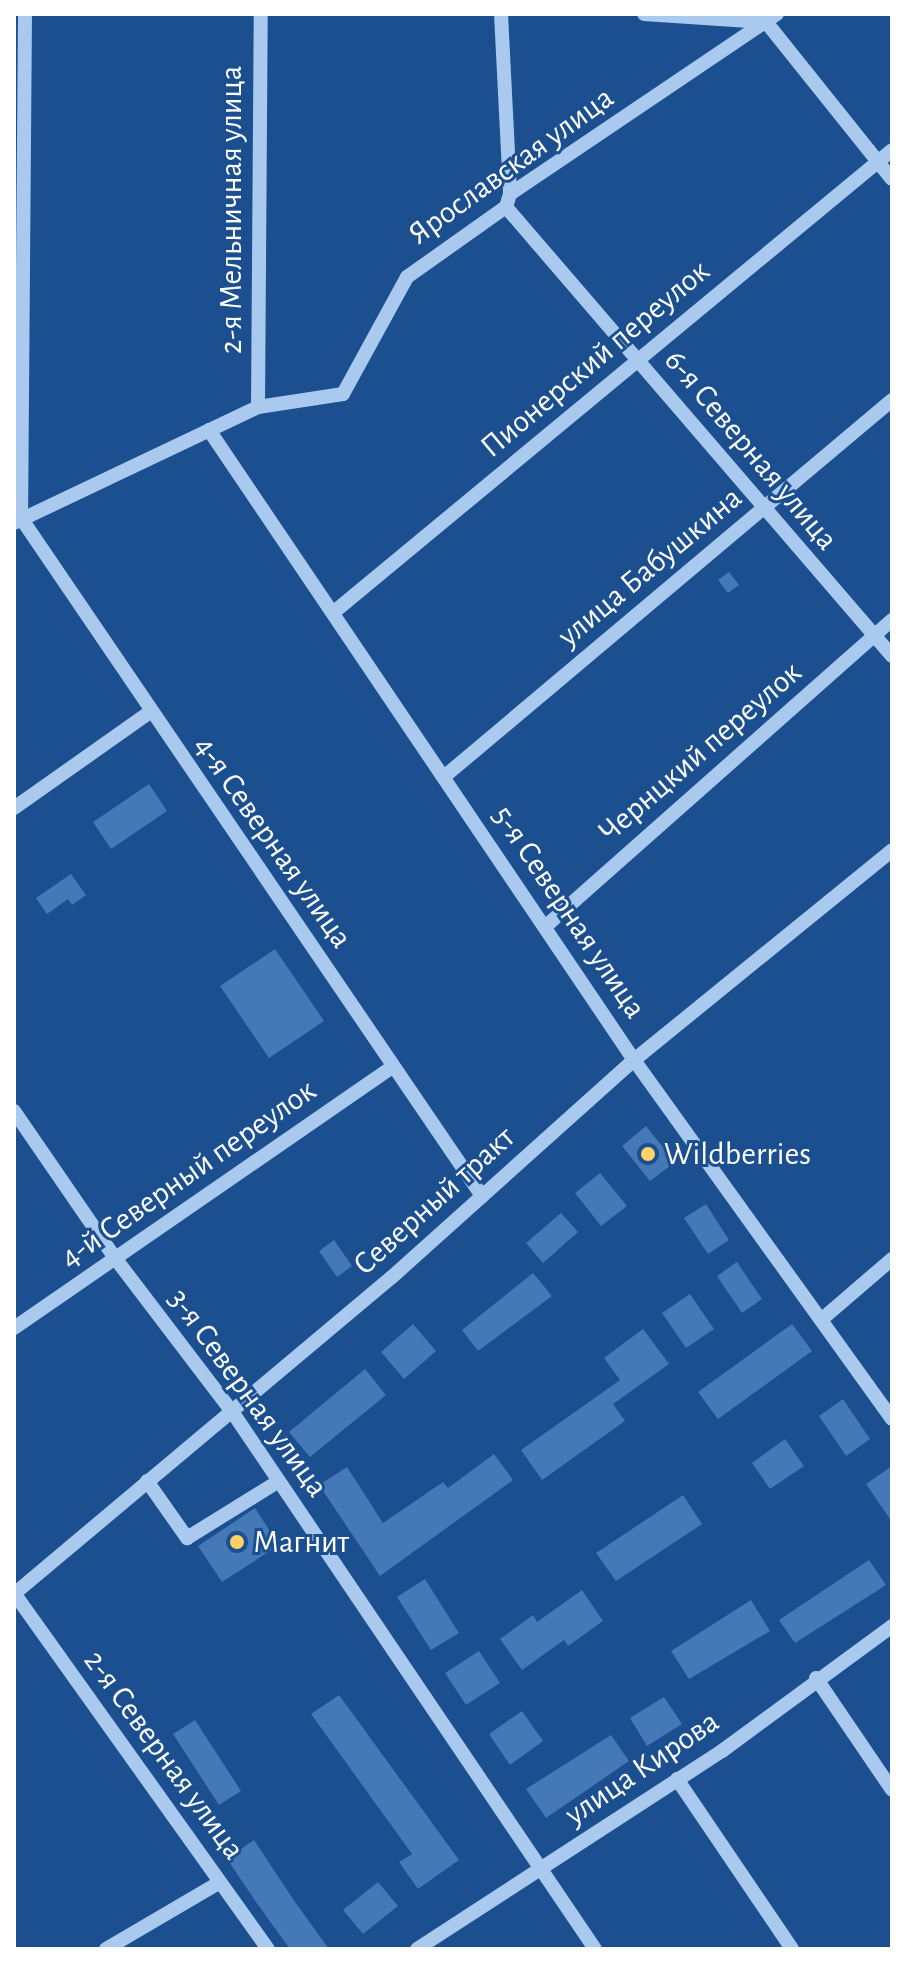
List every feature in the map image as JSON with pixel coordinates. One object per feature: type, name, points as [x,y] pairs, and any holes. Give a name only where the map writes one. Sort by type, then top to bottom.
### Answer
[{"type":"street","points":[[17,520],[25,14]]},
{"type":"street","name":"2-я Мельничная улица","points":[[258,407],[261,14]]},
{"type":"street","points":[[501,14],[508,201]]},
{"type":"street","points":[[644,14],[770,17],[892,179]]},
{"type":"street","name":"Ярославская улица","points":[[17,520],[258,407],[343,394],[407,277],[508,201],[770,17]]},
{"type":"street","name":"Пионерский переулок","points":[[334,612],[892,150]]},
{"type":"street","name":"6-я Северная улица","points":[[508,201],[637,360],[892,656]]},
{"type":"street","name":"улица Бабушкина","points":[[445,776],[892,400]]},
{"type":"street","name":"5-я Северная улица","points":[[209,430],[634,1060],[892,1419]]},
{"type":"street","name":"4-я Северная улица","points":[[17,520],[482,1196]]},
{"type":"street","name":"Чернцкий переулок","points":[[546,926],[892,620]]},
{"type":"street","points":[[14,808],[150,712]]},
{"type":"street","name":"Северный тракт","points":[[14,1594],[482,1196],[634,1060],[892,850]]},
{"type":"street","name":"4-й Северный переулок","points":[[14,1328],[393,1067]]},
{"type":"street","name":"3-я Северная улица","points":[[14,1111],[115,1258],[231,1410],[543,1867],[595,1949]]},
{"type":"street","points":[[821,1320],[892,1259]]},
{"type":"street","points":[[147,1481],[187,1538],[279,1481]]},
{"type":"street","name":"2-я Северная улица","points":[[14,1594],[268,1949]]},
{"type":"street","name":"улица Кирова","points":[[417,1949],[677,1779],[892,1626]]},
{"type":"street","points":[[816,1678],[892,1790]]},
{"type":"street","points":[[677,1779],[792,1949]]},
{"type":"street","points":[[106,1949],[220,1882]]},
{"type":"building","points":[[729,572],[739,585],[728,593],[718,580]]},
{"type":"building","points":[[149,784],[167,811],[111,849],[93,822]]},
{"type":"building","points":[[71,874],[86,895],[72,905],[68,899],[47,914],[36,898]]},
{"type":"building","points":[[275,949],[324,1021],[269,1058],[220,986]]},
{"type":"building","name":"Wildberries","points":[[646,1126],[675,1162],[650,1181],[622,1146]]},
{"type":"building","points":[[600,1173],[627,1206],[601,1226],[575,1193]]},
{"type":"building","points":[[706,1204],[729,1240],[708,1254],[684,1218]]},
{"type":"building","points":[[561,1213],[578,1232],[543,1263],[526,1243]]},
{"type":"building","points":[[334,1240],[352,1266],[337,1277],[319,1251]]},
{"type":"building","points":[[737,1262],[762,1299],[742,1313],[717,1276]]},
{"type":"building","points":[[533,1273],[552,1296],[478,1351],[462,1330]]},
{"type":"building","points":[[690,1294],[714,1329],[686,1348],[662,1313]]},
{"type":"building","points":[[413,1324],[436,1351],[404,1379],[381,1352]]},
{"type":"building","points":[[792,1324],[812,1351],[718,1419],[698,1392]]},
{"type":"building","points":[[643,1329],[669,1364],[613,1404],[625,1421],[542,1480],[521,1450],[620,1380],[604,1358]]},
{"type":"building","points":[[365,1369],[386,1395],[310,1457],[289,1432]]},
{"type":"building","points":[[843,1399],[870,1439],[846,1456],[819,1416]]},
{"type":"building","points":[[785,1439],[804,1466],[770,1489],[752,1463]]},
{"type":"building","points":[[494,1454],[513,1480],[380,1576],[319,1485],[347,1467],[383,1523],[443,1482],[448,1488]]},
{"type":"building","points":[[892,1466],[892,1522],[866,1484]]},
{"type":"building","points":[[683,1495],[702,1524],[616,1581],[596,1553]]},
{"type":"building","points":[[255,1508],[279,1545],[222,1582],[198,1546]]},
{"type":"building","points":[[869,1560],[886,1585],[795,1643],[779,1620]]},
{"type":"building","points":[[425,1579],[459,1633],[431,1650],[397,1597]]},
{"type":"building","points":[[582,1590],[603,1621],[568,1646],[564,1640],[522,1670],[500,1639],[533,1615],[537,1622]]},
{"type":"building","points":[[751,1600],[770,1631],[689,1679],[671,1651]]},
{"type":"building","points":[[479,1651],[500,1683],[466,1705],[445,1673]]},
{"type":"building","points":[[339,1695],[459,1860],[418,1889],[399,1862],[412,1854],[311,1714]]},
{"type":"building","points":[[664,1697],[682,1724],[647,1746],[630,1718]]},
{"type":"building","points":[[522,1711],[543,1741],[510,1765],[489,1734]]},
{"type":"building","points":[[195,1720],[241,1791],[219,1805],[173,1734]]},
{"type":"building","points":[[611,1735],[629,1761],[546,1818],[526,1789]]},
{"type":"building","points":[[254,1840],[329,1949],[290,1949],[256,1902],[227,1859]]},
{"type":"building","points":[[378,1882],[398,1906],[363,1934],[343,1910]]},
{"type":"place","name":"Wildberries","points":[[648,1154]]},
{"type":"place","name":"Магнит","points":[[237,1542]]}]
